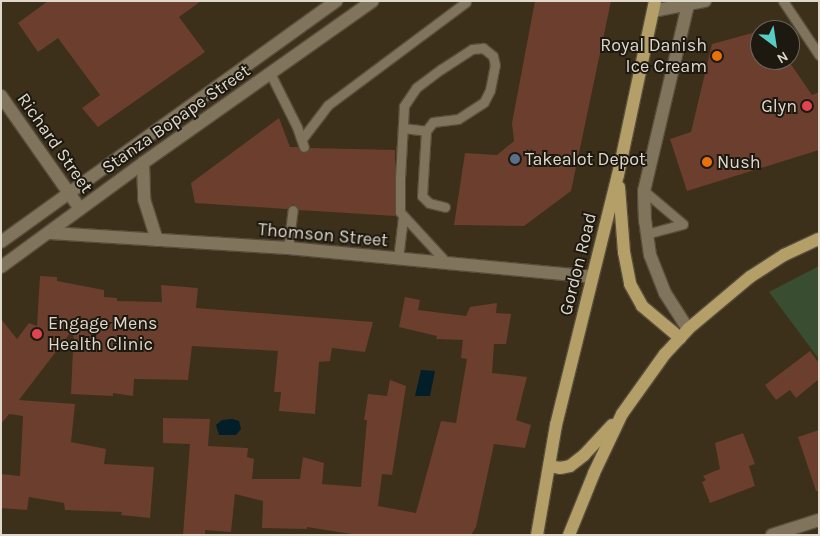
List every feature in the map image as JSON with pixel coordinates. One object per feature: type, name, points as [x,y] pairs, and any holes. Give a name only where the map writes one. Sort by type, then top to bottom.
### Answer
[{"type":"main road","name":"Gordon Road","points":[[537,535],[556,425],[618,175],[654,6]]},
{"type":"main road","points":[[618,175],[624,252],[630,284],[642,306],[684,333]]},
{"type":"main road","points":[[570,535],[594,473],[622,414],[645,380],[684,333],[750,277],[784,255],[819,239]]},
{"type":"main road","points":[[549,466],[566,468],[577,462],[622,414]]},
{"type":"street","name":"Stanza Bopape Street","points":[[1,242],[68,192],[337,1]]},
{"type":"street","name":"Stanza Bopape Street","points":[[1,267],[143,163],[373,1]]},
{"type":"street","points":[[654,6],[705,1]]},
{"type":"street","points":[[684,333],[650,256],[646,234],[644,191],[688,4]]},
{"type":"street","name":"Richard Street","points":[[1,96],[80,209]]},
{"type":"street","points":[[143,163],[144,199],[157,240]]},
{"type":"street","name":"Thomson Street","points":[[50,232],[288,248],[592,277]]},
{"type":"street","points":[[772,535],[819,520]]},
{"type":"lane","points":[[784,1],[819,55]]},
{"type":"lane","points":[[270,73],[303,143],[328,105],[466,2]]},
{"type":"lane","points":[[445,207],[429,203],[422,196],[426,130],[433,122],[458,119],[484,102],[490,90],[495,65],[490,52],[483,48],[472,49],[416,88],[405,104],[399,207],[403,217],[448,264]]},
{"type":"lane","points":[[403,128],[426,130]]},
{"type":"lane","points":[[644,191],[683,224],[646,234]]},
{"type":"lane","points":[[288,248],[293,210]]},
{"type":"lane","points":[[398,259],[403,217]]},
{"type":"green space","points":[[819,266],[819,359],[769,292]]},
{"type":"water","points":[[421,370],[435,371],[430,396],[415,396]]},
{"type":"water","points":[[232,419],[239,421],[241,429],[236,435],[219,435],[216,425],[222,420]]},
{"type":"building","points":[[48,1],[201,1],[179,17],[205,52],[98,127],[82,108],[100,95],[58,38],[38,52],[18,23]]},
{"type":"building","points":[[535,1],[611,1],[571,191],[524,226],[454,225],[465,153],[497,155],[514,141],[512,123]]},
{"type":"building","points":[[750,34],[750,70],[795,70],[812,95],[819,92],[819,150],[687,191],[670,139],[691,132],[712,44]]},
{"type":"building","points":[[279,118],[290,147],[298,147],[302,153],[310,148],[395,150],[395,216],[299,210],[293,204],[287,209],[195,203],[191,183]]},
{"type":"building","points":[[40,276],[57,277],[57,281],[104,290],[104,297],[117,298],[117,301],[162,302],[161,285],[198,288],[196,308],[373,322],[365,352],[332,348],[330,361],[319,362],[315,414],[279,411],[281,392],[274,392],[278,351],[192,346],[188,380],[134,379],[133,396],[113,393],[113,396],[71,394],[74,328],[19,400],[75,404],[71,442],[106,449],[104,464],[154,467],[150,518],[121,515],[122,512],[65,510],[64,503],[29,497],[27,510],[1,508],[1,474],[20,476],[23,416],[9,414],[1,424],[1,319],[17,339],[29,323],[37,326]]},
{"type":"building","points":[[405,297],[420,300],[418,310],[466,316],[470,307],[497,303],[496,313],[511,314],[506,344],[494,344],[492,373],[527,377],[516,420],[531,425],[525,448],[494,444],[476,527],[471,535],[358,535],[307,527],[307,529],[262,528],[263,501],[235,494],[231,532],[205,530],[205,535],[183,535],[190,444],[163,443],[163,418],[210,419],[208,446],[248,448],[247,457],[254,459],[252,479],[300,479],[303,457],[324,463],[322,484],[361,487],[367,420],[364,420],[368,394],[387,396],[390,380],[406,386],[392,475],[382,474],[378,506],[416,513],[441,421],[456,423],[467,359],[461,358],[463,340],[436,339],[437,336],[399,327]]},
{"type":"building","points":[[810,351],[819,363],[819,379],[796,398],[790,390],[776,400],[765,385]]},
{"type":"building","points":[[819,430],[819,491],[816,491],[798,437]]},
{"type":"building","points":[[743,433],[755,464],[749,466],[755,486],[710,503],[702,482],[706,480],[703,476],[720,469],[715,443]]},
{"type":"place","name":"Royal Danish Ice Cream","points":[[717,56]]},
{"type":"place","name":"Glyn","points":[[807,106]]},
{"type":"place","name":"Takealot Depot","points":[[515,159]]},
{"type":"place","name":"Nush","points":[[707,162]]},
{"type":"place","name":"Engage Mens Health Clinic","points":[[37,334]]}]
